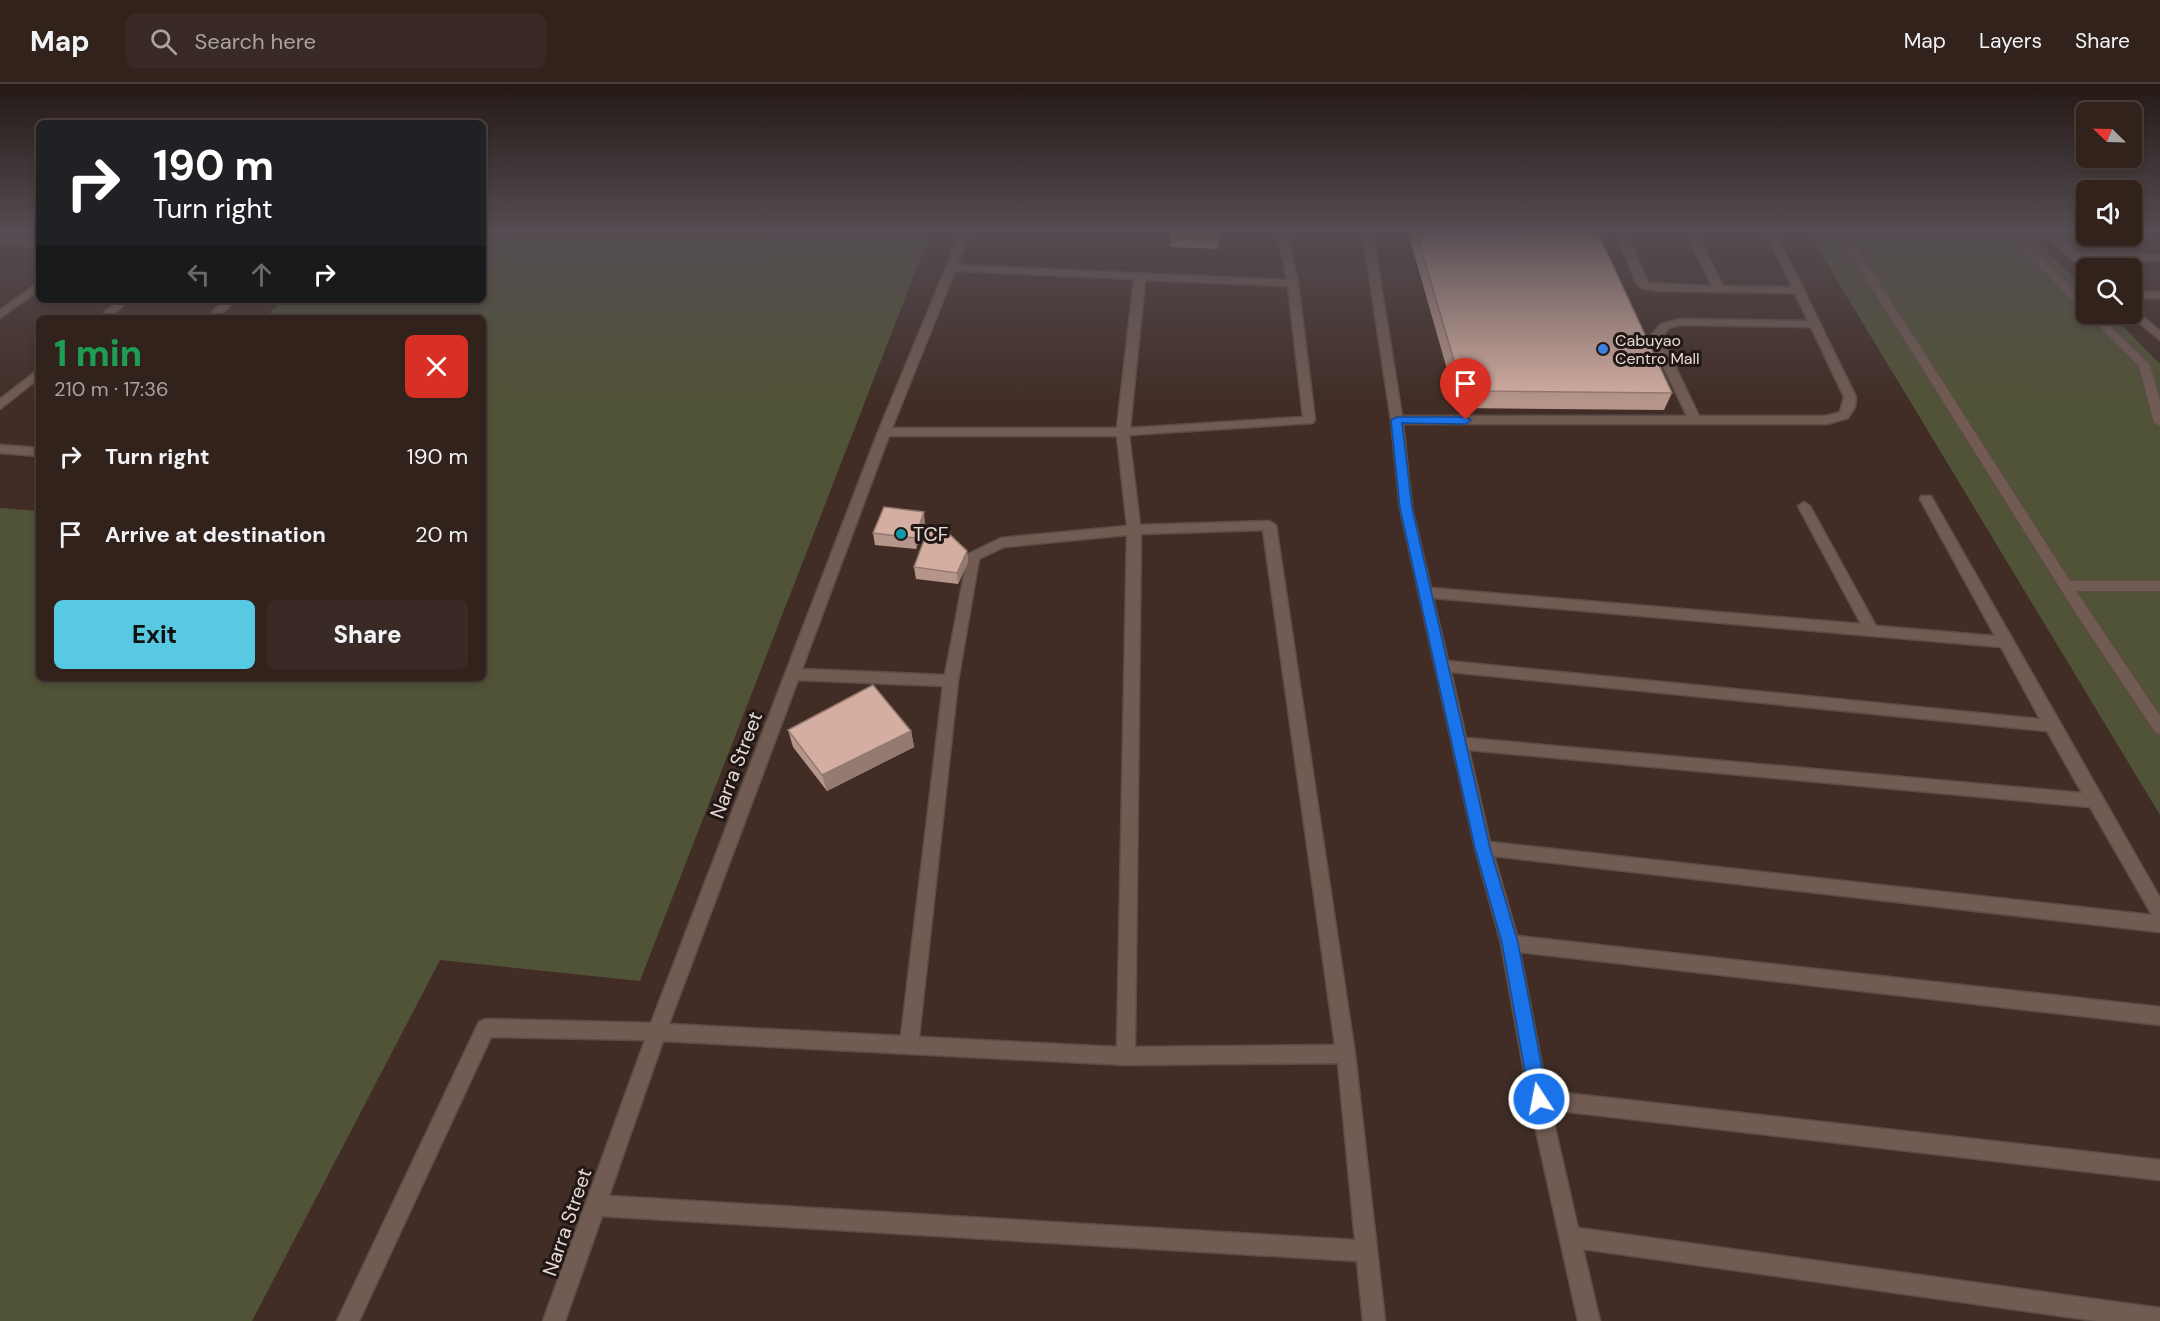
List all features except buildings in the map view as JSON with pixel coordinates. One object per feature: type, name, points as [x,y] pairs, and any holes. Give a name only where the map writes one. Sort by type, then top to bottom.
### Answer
[{"type":"street","points":[[0,315],[36,287]]},
{"type":"street","name":"Narra Street","points":[[554,1321],[657,1032],[884,432],[943,287]]},
{"type":"street","points":[[1126,1056],[1134,530],[1123,432],[1139,287]]},
{"type":"street","points":[[884,432],[1123,432],[1309,420],[1293,287]]},
{"type":"street","points":[[1377,287],[1397,420],[1406,508],[1483,848],[1510,943],[1539,1099],[1589,1321]]},
{"type":"street","points":[[1650,287],[1800,290]]},
{"type":"street","points":[[1397,420],[1827,420],[1844,415],[1850,397],[1798,287]]},
{"type":"street","points":[[1877,287],[2160,728]]},
{"type":"street","points":[[2064,287],[2076,299]]},
{"type":"street","points":[[2142,295],[2160,295]]},
{"type":"street","points":[[106,315],[120,303]]},
{"type":"street","points":[[214,315],[228,303]]},
{"type":"street","points":[[2142,320],[2160,337]]},
{"type":"street","points":[[1695,421],[1659,345],[1658,334],[1665,326],[1680,322],[1816,324]]},
{"type":"street","points":[[2102,324],[2144,365],[2160,422]]},
{"type":"street","points":[[0,405],[36,375]]},
{"type":"street","points":[[0,449],[36,453]]},
{"type":"street","points":[[1926,499],[2054,726],[2093,801],[2160,914]]},
{"type":"street","points":[[1804,506],[1872,631]]},
{"type":"street","points":[[909,1046],[951,681],[973,557],[1000,543],[1134,530],[1269,525],[1346,1054],[1374,1321]]},
{"type":"street","points":[[2068,586],[2160,586]]},
{"type":"street","points":[[1425,592],[2007,642]]},
{"type":"street","points":[[1442,666],[2054,726]]},
{"type":"street","points":[[793,674],[951,681]]},
{"type":"street","points":[[1459,743],[2093,801]]},
{"type":"street","points":[[1483,848],[2160,924]]},
{"type":"street","points":[[1510,943],[2160,1016]]},
{"type":"street","points":[[348,1321],[486,1028],[657,1032],[1126,1056],[1346,1054]]},
{"type":"street","points":[[1539,1099],[2160,1170]]},
{"type":"street","points":[[594,1205],[1367,1251]]},
{"type":"street","points":[[1570,1237],[2160,1318]]},
{"type":"green space","points":[[486,287],[910,287],[640,981],[440,960],[252,1321],[0,1321],[0,508],[36,511],[36,681],[486,681],[486,315],[267,315],[280,303],[486,303]]},
{"type":"green space","points":[[1841,287],[2076,287],[2076,324],[2121,324],[2160,364],[2160,815]]},
{"type":"place","name":"Cabuyao Centro Mall","points":[[1603,349]]},
{"type":"place","name":"TCF","points":[[901,534]]},
{"type":"route","points":[[1466,420],[1397,420],[1406,508],[1483,848],[1510,943],[1539,1099]]}]
